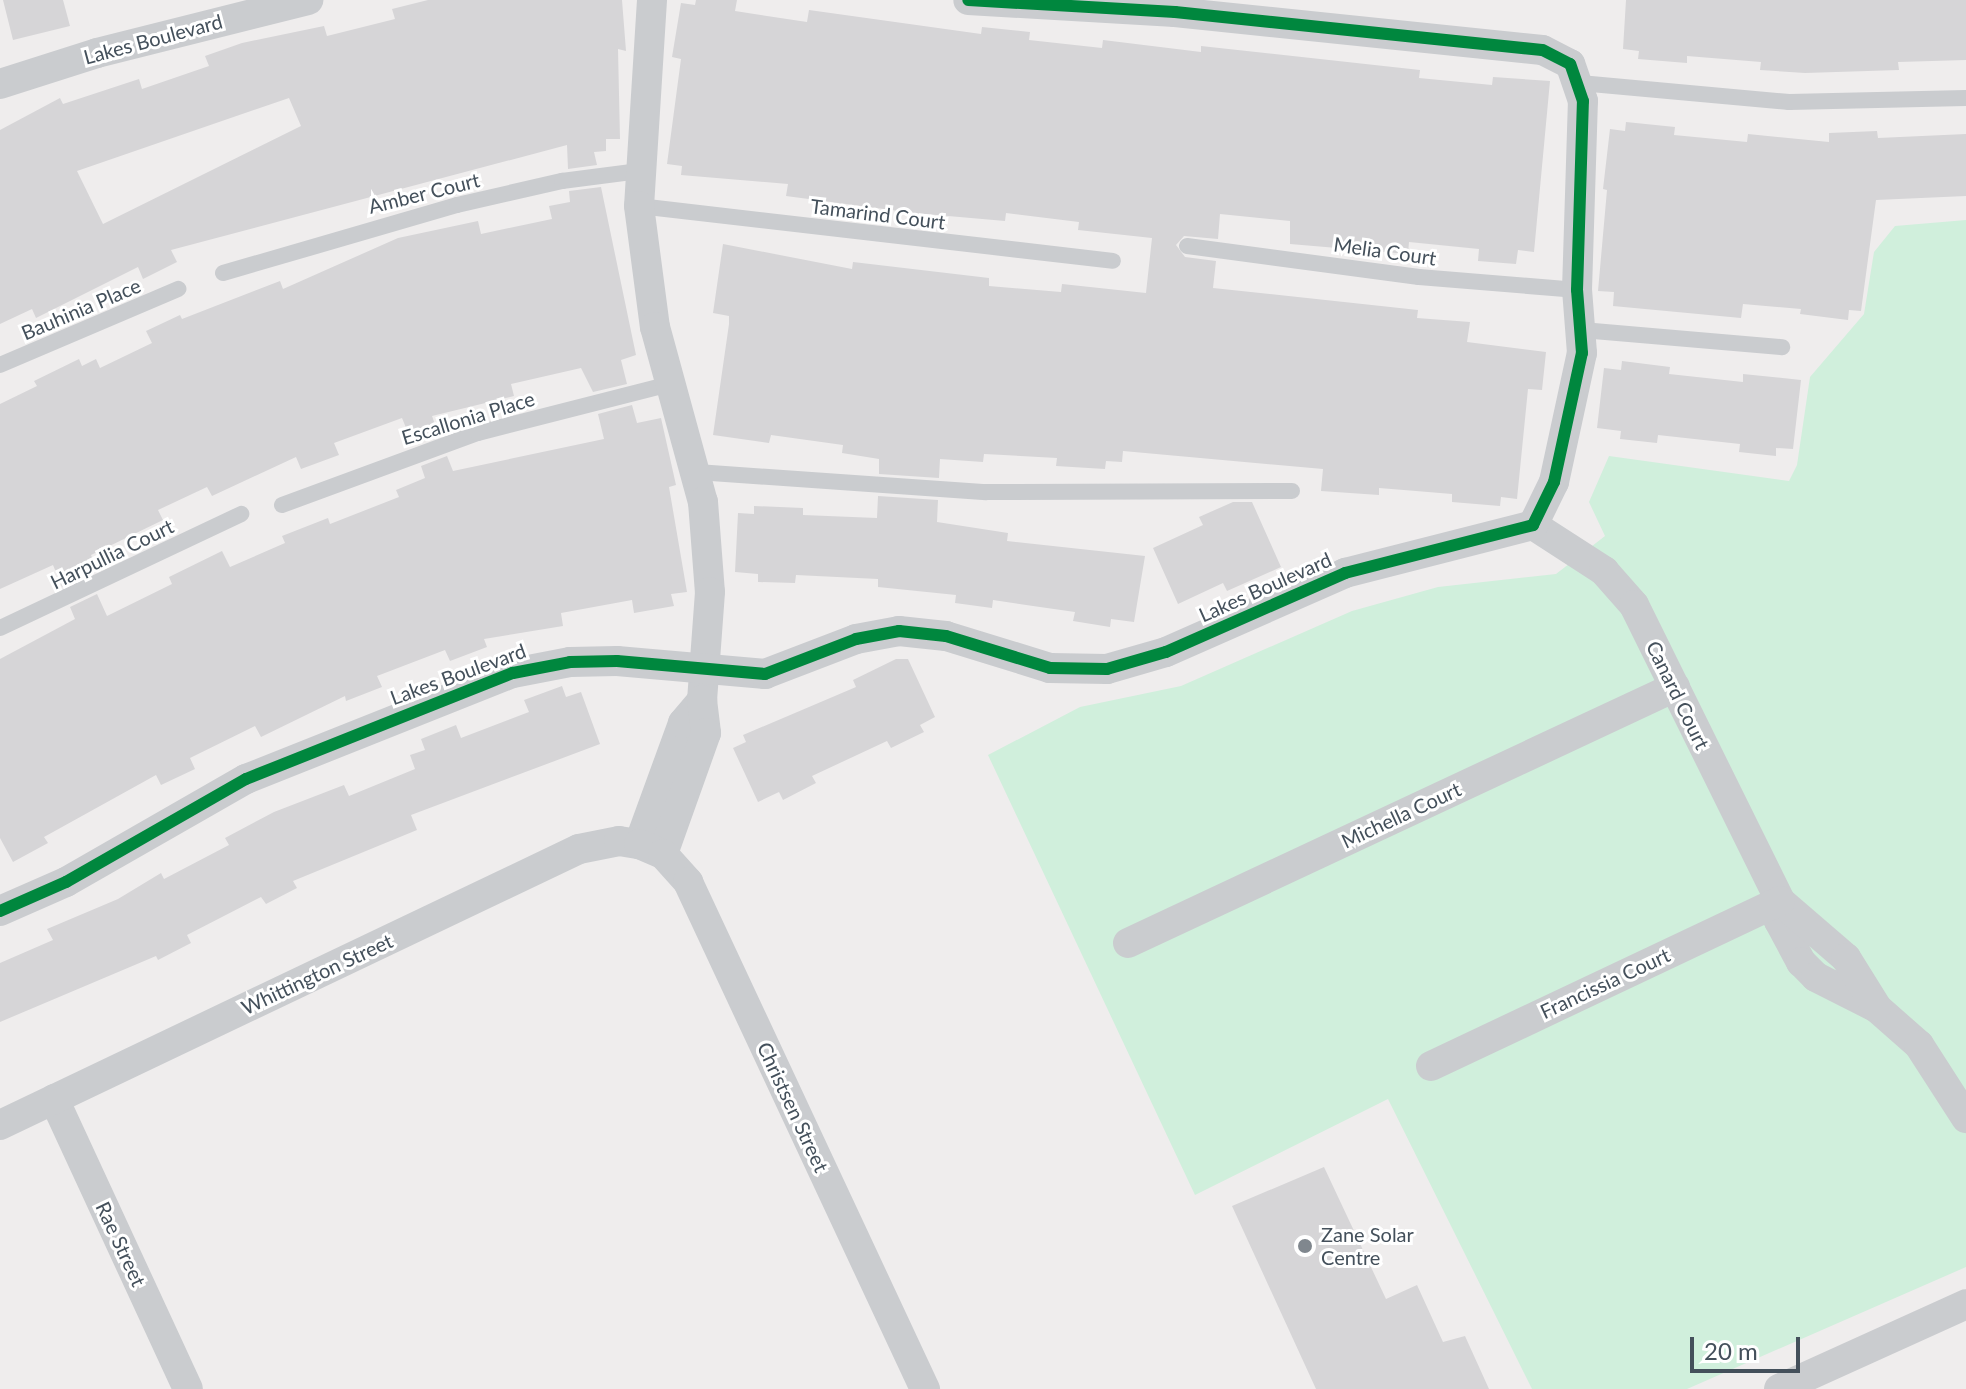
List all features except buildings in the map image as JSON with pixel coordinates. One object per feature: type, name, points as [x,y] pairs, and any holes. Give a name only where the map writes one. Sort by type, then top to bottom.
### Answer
[{"type":"street","name":"Lakes Boulevard","points":[[0,84],[97,53],[308,0]]},
{"type":"street","points":[[651,849],[683,723],[702,700],[706,670],[708,545],[697,472],[670,384],[644,264],[639,171],[652,0]]},
{"type":"street","points":[[968,0],[1175,12],[1542,50],[1563,58],[1580,83],[1577,290],[1582,330],[1578,377],[1554,482],[1533,525]]},
{"type":"street","name":"Lakes Boulevard","points":[[0,911],[66,882],[246,779],[480,684],[570,662],[765,674],[856,639],[899,631],[946,636],[1050,668],[1107,669],[1166,652],[1345,573],[1533,525]]},
{"type":"street","name":"Canard Court","points":[[1533,525],[1620,586],[1675,687],[1780,901]]},
{"type":"street","name":"Michella Court","points":[[1128,943],[1675,687]]},
{"type":"street","name":"Whittington Street","points":[[0,1125],[579,849],[619,841],[651,849]]},
{"type":"street","name":"Christsen Street","points":[[651,849],[688,882],[925,1389]]},
{"type":"street","points":[[1780,901],[1846,958],[1877,1008],[1938,1068],[1966,1118]]},
{"type":"street","name":"Francissia Court","points":[[1431,1066],[1780,901]]},
{"type":"street","name":"Rae Street","points":[[54,1099],[188,1389]]},
{"type":"street","points":[[1779,1389],[1966,1304]]},
{"type":"lane","points":[[1580,83],[1789,102],[1966,98]]},
{"type":"lane","name":"Amber Court","points":[[223,273],[457,205],[562,181],[639,171]]},
{"type":"lane","name":"Tamarind Court","points":[[639,206],[1113,261]]},
{"type":"lane","name":"Melia Court","points":[[1187,246],[1419,277],[1577,290]]},
{"type":"lane","name":"Bauhinia Place","points":[[0,365],[178,289]]},
{"type":"lane","points":[[1582,330],[1782,347]]},
{"type":"lane","name":"Escallonia Place","points":[[282,505],[478,433],[670,384]]},
{"type":"lane","points":[[697,472],[986,492],[1292,491]]},
{"type":"lane","name":"Harpullia Court","points":[[0,628],[241,514]]},
{"type":"green space","points":[[1966,220],[1966,1267],[1687,1389],[1532,1389],[1388,1099],[1195,1195],[988,755],[1080,707],[1181,686],[1352,611],[1438,587],[1556,574],[1605,536],[1589,502],[1609,456],[1789,481],[1797,465],[1810,377],[1864,314],[1874,252],[1895,226]]},
{"type":"cycle path","points":[[0,911],[66,882],[246,779],[513,673],[570,662],[617,661],[765,674],[856,639],[899,631],[946,636],[1050,668],[1107,669],[1166,652],[1345,573],[1533,525],[1554,482],[1582,353],[1577,290],[1583,101],[1570,64],[1542,50],[1175,12],[968,0]]},
{"type":"place","name":"Zane Solar Centre","points":[[1305,1246]]}]
